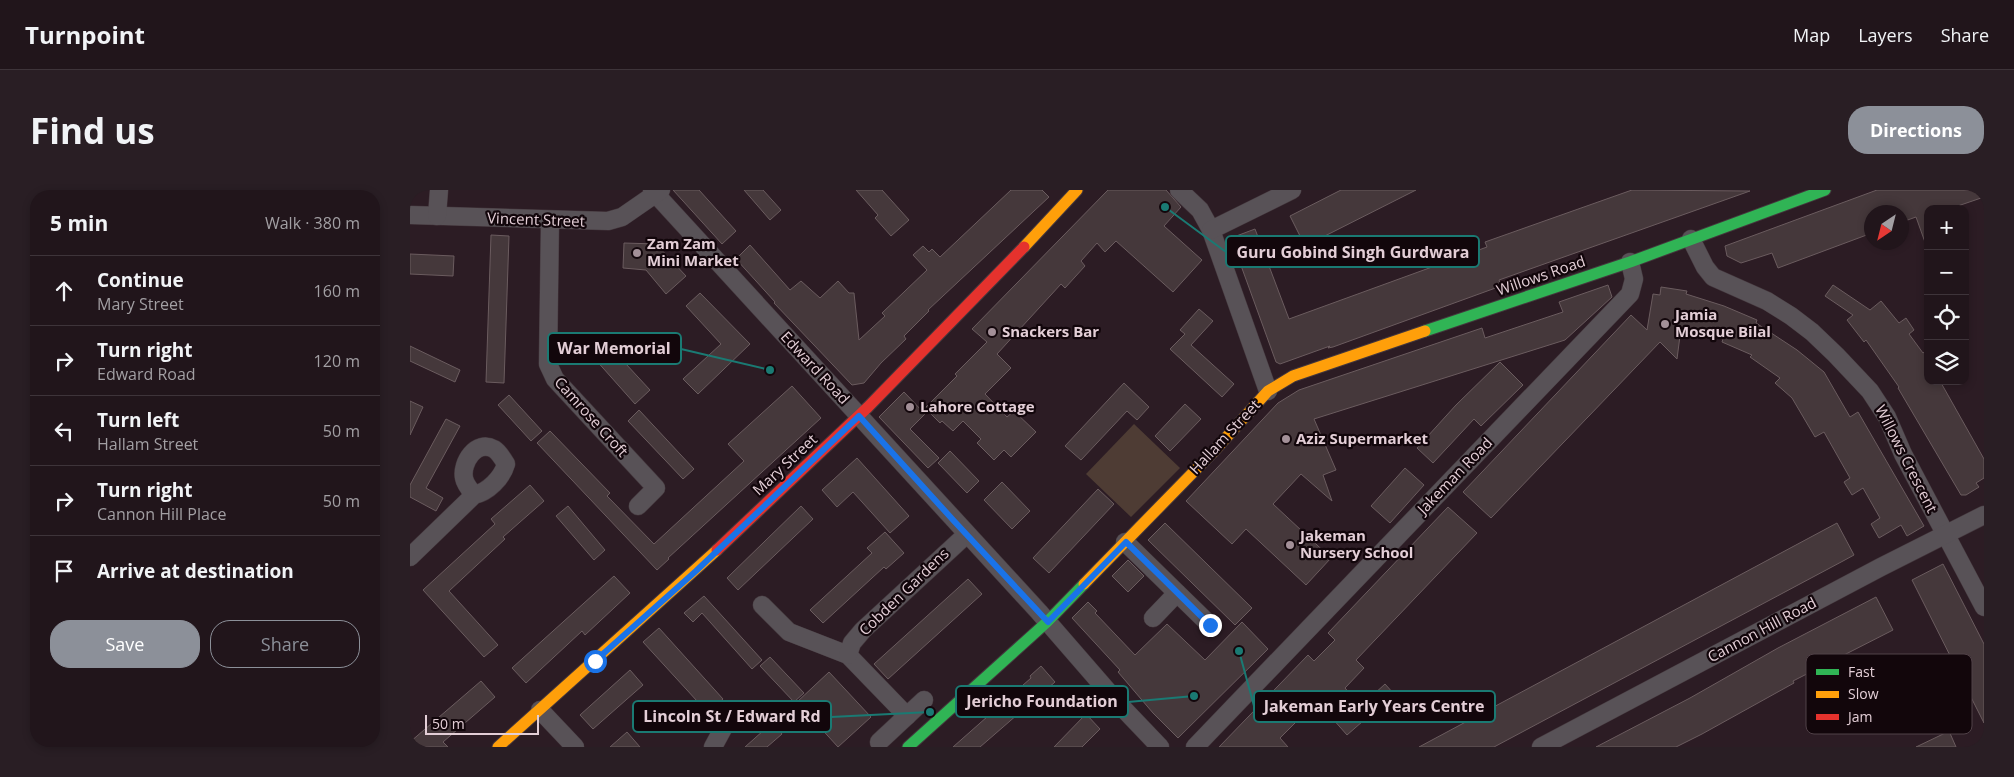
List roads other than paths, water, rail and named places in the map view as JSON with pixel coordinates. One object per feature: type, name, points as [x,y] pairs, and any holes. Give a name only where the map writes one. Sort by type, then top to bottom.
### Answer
[{"type":"street","points":[[437,216],[440,190]]},
{"type":"street","name":"Mary Street","points":[[498,747],[696,571],[859,416],[984,292],[1078,190]]},
{"type":"street","name":"Hallam Street","points":[[908,747],[1048,622],[1215,450],[1268,391],[1211,230],[1200,210],[1179,190]]},
{"type":"street","points":[[1211,230],[1292,190]]},
{"type":"street","name":"Willows Road","points":[[1268,391],[1293,376],[1630,262],[1825,190]]},
{"type":"street","name":"Vincent Street","points":[[410,215],[550,221],[608,221],[622,216],[656,192]]},
{"type":"street","name":"Edward Road","points":[[656,192],[1048,622],[1118,703],[1160,747]]},
{"type":"street","name":"Camrose Croft","points":[[550,221],[548,364],[555,379],[656,488],[638,506]]},
{"type":"street","name":"Willows Crescent","points":[[1691,238],[1705,267],[1713,277],[1767,301],[1791,316],[1812,332],[1854,372],[1887,417],[1903,454],[1984,607]]},
{"type":"street","name":"Jakeman Road","points":[[1195,747],[1630,294],[1634,278],[1630,262]]},
{"type":"street","points":[[410,557],[474,494]]},
{"type":"street","name":"Cannon Hill Road","points":[[1541,747],[1881,567],[1984,515]]},
{"type":"street","name":"Cobden Gardens","points":[[848,655],[852,644],[863,630],[966,534]]},
{"type":"street","points":[[1126,542],[1210,625]]},
{"type":"street","points":[[1153,618],[1177,593]]},
{"type":"street","points":[[762,605],[789,632],[848,655],[907,716]]},
{"type":"street","points":[[879,742],[924,700]]},
{"type":"street","points":[[540,710],[575,747]]},
{"type":"street","points":[[713,747],[732,712]]},
{"type":"place","name":"Guru Gobind Singh Gurdwara","points":[[1165,207]]},
{"type":"place","name":"Zam Zam Mini Market","points":[[637,253]]},
{"type":"place","name":"Jamia Mosque Bilal","points":[[1665,324]]},
{"type":"place","name":"Snackers Bar","points":[[992,332]]},
{"type":"place","name":"War Memorial","points":[[770,370]]},
{"type":"place","name":"Lahore Cottage","points":[[910,407]]},
{"type":"place","name":"Aziz Supermarket","points":[[1286,439]]},
{"type":"place","name":"Jakeman Nursery School","points":[[1290,545]]},
{"type":"place","name":"Jakeman Early Years Centre","points":[[1239,651]]},
{"type":"place","name":"Jericho Foundation","points":[[1194,696]]},
{"type":"place","name":"Lincoln St / Edward Rd","points":[[930,712]]}]
